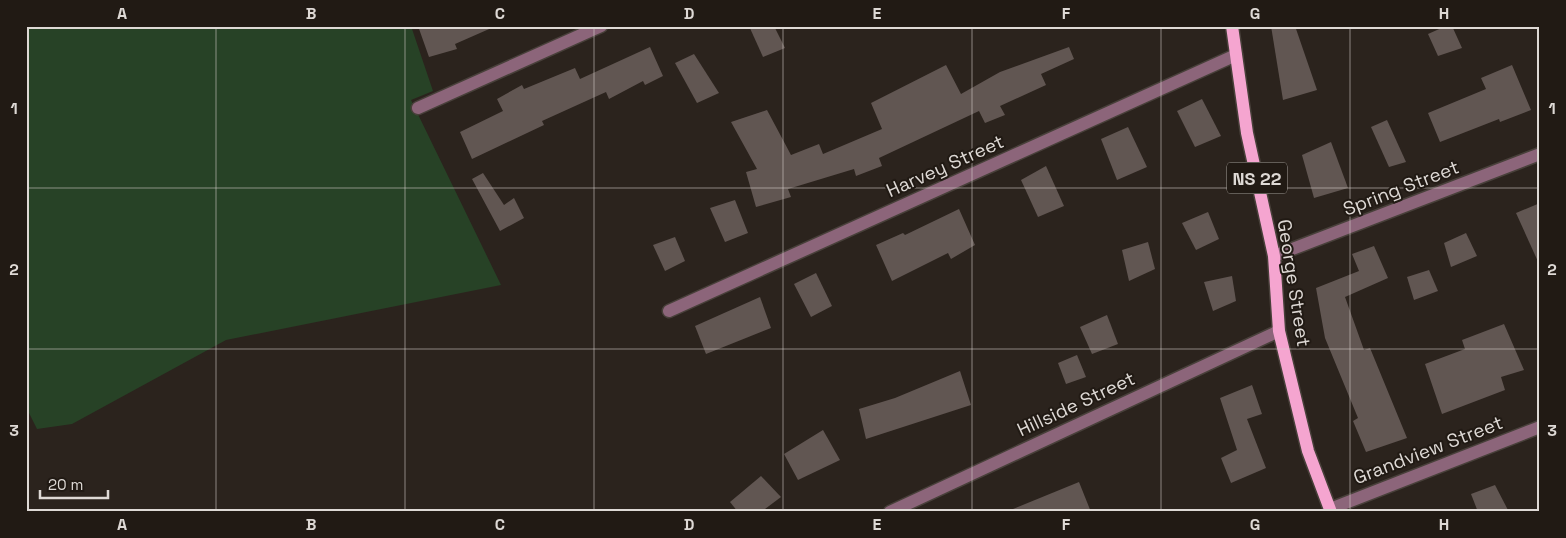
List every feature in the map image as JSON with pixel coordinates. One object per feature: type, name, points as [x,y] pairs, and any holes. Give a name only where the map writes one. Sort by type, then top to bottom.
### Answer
[{"type":"main road","name":"George Street","points":[[1232,26],[1247,133],[1274,256],[1279,331],[1296,410],[1311,460],[1330,510]]},
{"type":"street","points":[[418,108],[601,26]]},
{"type":"street","name":"Harvey Street","points":[[669,312],[1236,55]]},
{"type":"street","name":"Spring Street","points":[[1274,256],[1540,154]]},
{"type":"street","name":"Hillside Street","points":[[890,512],[1279,331]]},
{"type":"street","name":"Grandview Street","points":[[1330,510],[1540,427]]},
{"type":"green space","points":[[26,26],[411,26],[433,91],[411,100],[501,285],[226,340],[72,424],[37,429],[26,407]]},
{"type":"building","points":[[418,26],[496,26],[455,44],[457,49],[429,57]]},
{"type":"building","points":[[749,26],[774,26],[785,48],[763,57]]},
{"type":"building","points":[[1271,26],[1295,26],[1317,90],[1283,100]]},
{"type":"building","points":[[1446,26],[1452,26],[1462,48],[1438,56],[1428,34]]},
{"type":"building","points":[[650,47],[663,76],[645,85],[643,81],[609,99],[606,92],[542,121],[544,125],[472,159],[460,132],[503,111],[497,99],[522,85],[524,89],[575,68],[580,79]]},
{"type":"building","points":[[1069,47],[1074,59],[1041,74],[1046,85],[1000,106],[1005,115],[985,123],[979,111],[879,158],[882,166],[856,176],[854,169],[788,189],[791,197],[756,207],[746,172],[757,169],[731,122],[767,110],[791,155],[819,144],[823,154],[882,129],[871,103],[946,65],[961,94],[1000,72]]},
{"type":"building","points":[[694,54],[719,93],[697,103],[675,63]]},
{"type":"building","points":[[1512,65],[1531,110],[1500,122],[1499,119],[1440,142],[1428,113],[1486,89],[1481,78]]},
{"type":"building","points":[[1202,99],[1221,136],[1195,147],[1177,111]]},
{"type":"building","points":[[1387,120],[1406,162],[1389,167],[1371,127]]},
{"type":"building","points":[[1128,127],[1147,167],[1117,180],[1101,139]]},
{"type":"building","points":[[1331,142],[1348,188],[1314,198],[1302,155]]},
{"type":"building","points":[[1046,166],[1064,206],[1038,217],[1021,180]]},
{"type":"building","points":[[483,173],[504,205],[514,198],[524,218],[500,231],[472,179]]},
{"type":"building","points":[[735,200],[748,233],[725,242],[710,208]]},
{"type":"building","points":[[1540,203],[1540,266],[1516,213]]},
{"type":"building","points":[[959,209],[975,245],[951,259],[948,253],[892,281],[876,245],[903,233],[905,235]]},
{"type":"building","points":[[1208,212],[1219,239],[1196,250],[1182,223]]},
{"type":"building","points":[[1466,233],[1477,256],[1451,267],[1444,243]]},
{"type":"building","points":[[675,237],[685,261],[665,271],[653,245]]},
{"type":"building","points":[[1148,242],[1155,269],[1129,281],[1122,250]]},
{"type":"building","points":[[1374,246],[1388,278],[1345,297],[1364,350],[1370,348],[1407,438],[1366,452],[1353,421],[1358,418],[1325,338],[1316,288],[1359,271],[1352,254]]},
{"type":"building","points":[[1429,270],[1438,291],[1414,300],[1407,277]]},
{"type":"building","points":[[816,273],[832,306],[811,317],[794,284]]},
{"type":"building","points":[[1232,276],[1236,301],[1213,311],[1204,282]]},
{"type":"building","points":[[760,297],[771,328],[706,354],[695,326]]},
{"type":"building","points":[[1107,315],[1118,344],[1092,354],[1080,327]]},
{"type":"building","points":[[1504,324],[1524,370],[1501,377],[1505,390],[1442,414],[1425,364],[1465,349],[1462,340]]},
{"type":"building","points":[[1077,355],[1086,377],[1066,384],[1058,363]]},
{"type":"building","points":[[960,371],[971,405],[866,439],[859,409],[895,398]]},
{"type":"building","points":[[1252,385],[1262,414],[1247,419],[1266,468],[1231,483],[1221,458],[1237,450],[1220,398]]},
{"type":"building","points":[[823,430],[840,460],[798,480],[784,454]]},
{"type":"building","points":[[761,476],[781,497],[761,512],[738,512],[730,502]]},
{"type":"building","points":[[1079,482],[1091,512],[1008,511]]},
{"type":"building","points":[[1495,485],[1509,512],[1478,512],[1471,494]]}]
